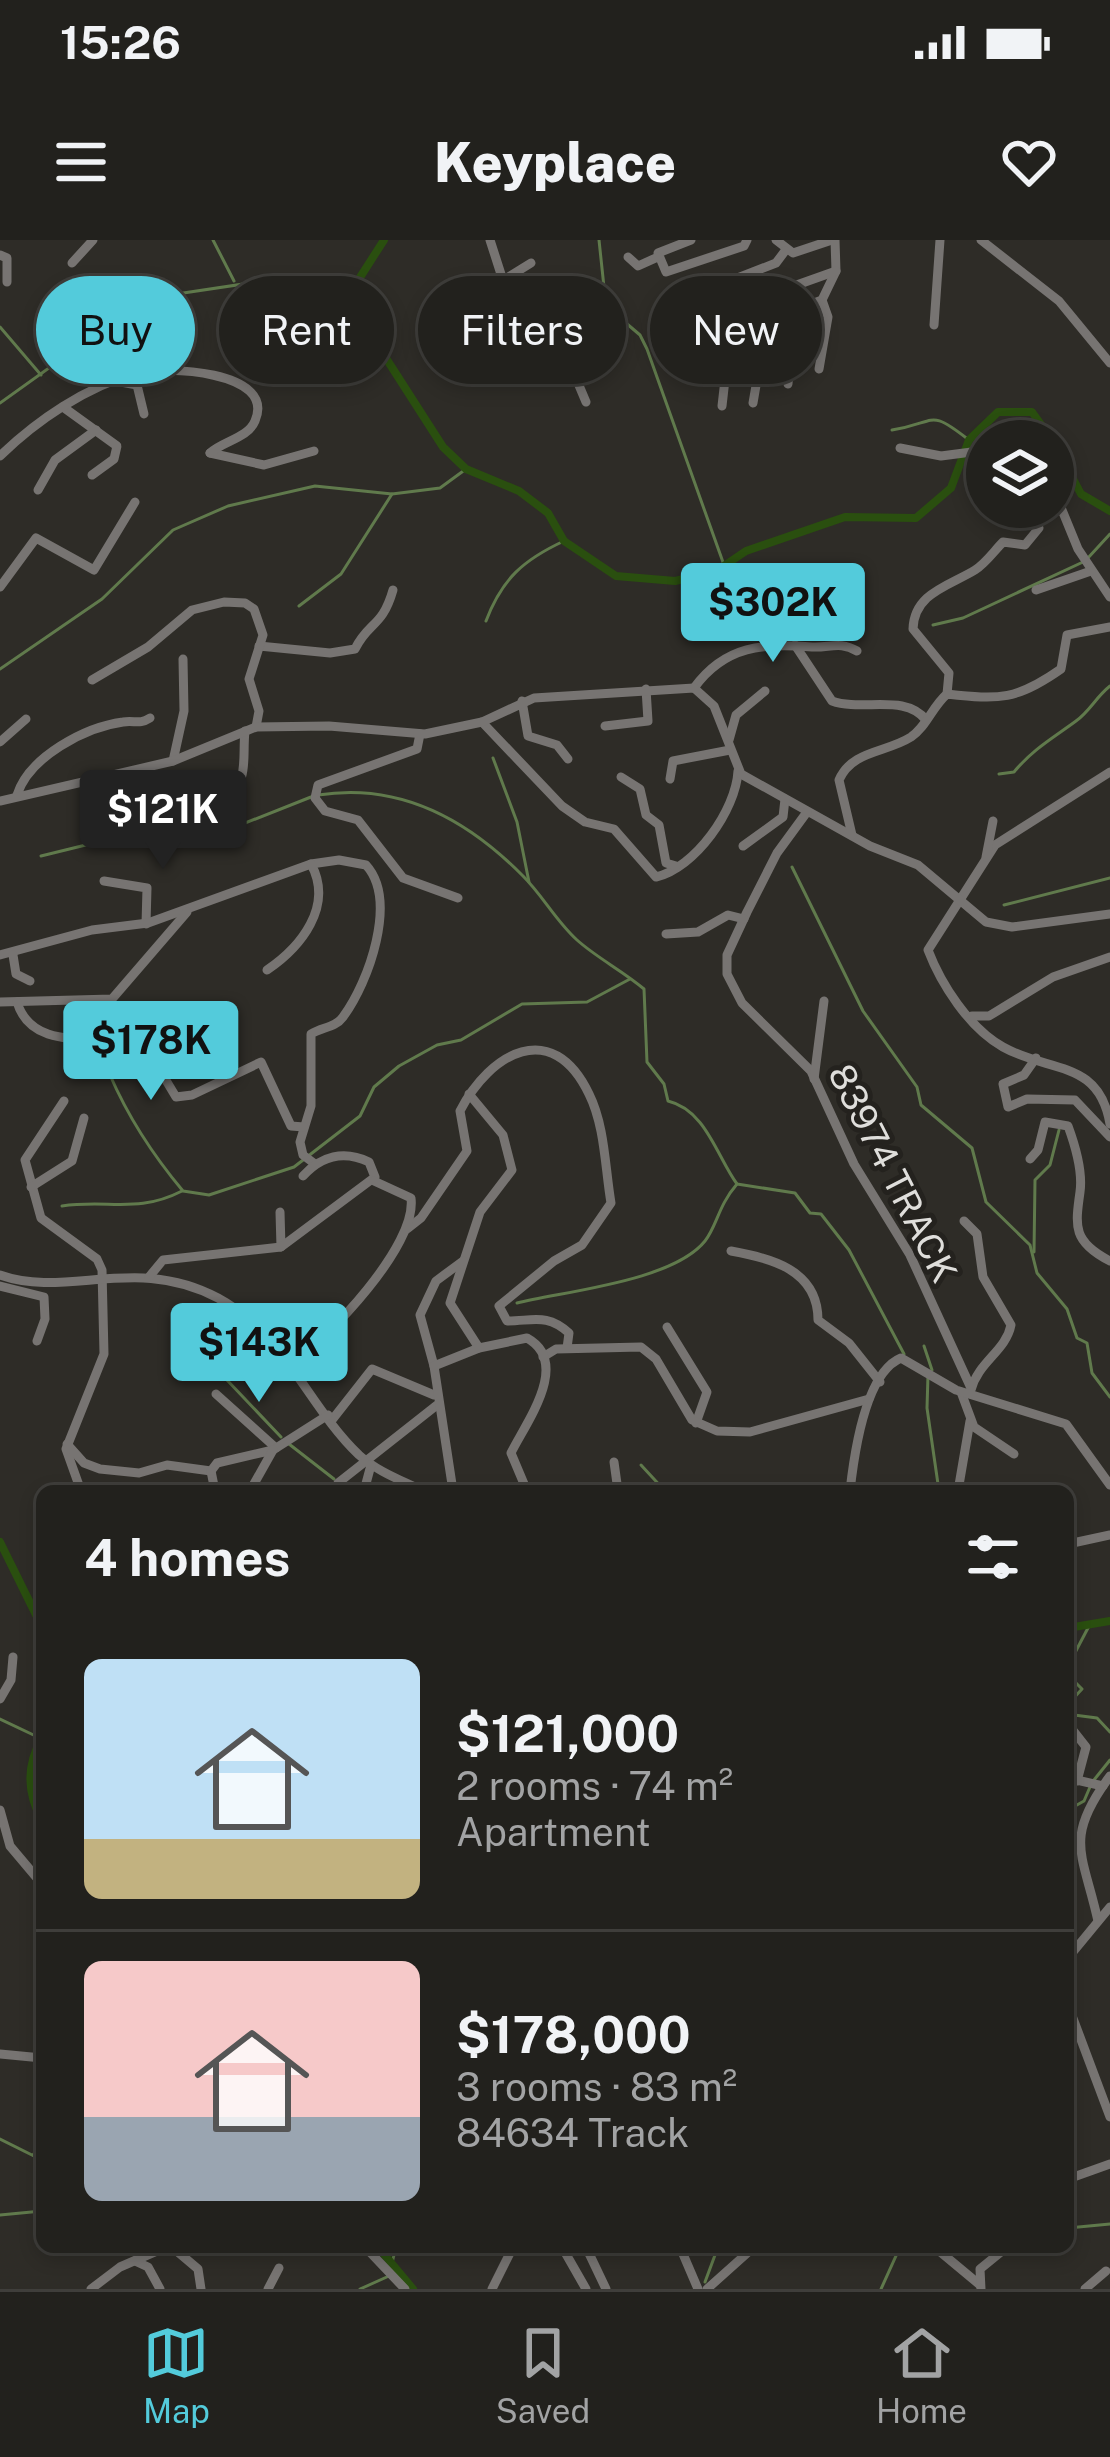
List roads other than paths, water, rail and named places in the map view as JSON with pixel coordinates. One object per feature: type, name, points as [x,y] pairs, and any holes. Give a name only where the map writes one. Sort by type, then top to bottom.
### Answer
[{"type":"street","points":[[72,263],[92,240]]},
{"type":"street","points":[[490,240],[501,276]]},
{"type":"street","points":[[628,257],[638,266],[691,240]]},
{"type":"street","points":[[658,256],[671,273],[744,246],[747,240]]},
{"type":"street","points":[[776,240],[784,251],[796,253],[833,240],[836,271],[822,300],[828,317],[822,352]]},
{"type":"street","points":[[934,325],[940,240]]},
{"type":"street","points":[[981,240],[1059,301],[1110,363]]},
{"type":"street","points":[[741,276],[776,262],[784,251]]},
{"type":"street","points":[[0,255],[8,258],[7,282]]},
{"type":"street","points":[[510,276],[531,263]]},
{"type":"street","points":[[822,276],[836,271]]},
{"type":"street","points":[[195,376],[242,382],[256,402],[255,421],[210,453],[264,465],[314,452]]},
{"type":"street","points":[[0,456],[63,406],[113,384]]},
{"type":"street","points":[[126,384],[137,385],[144,414]]},
{"type":"street","points":[[578,384],[586,402]]},
{"type":"street","points":[[722,406],[724,384]]},
{"type":"street","points":[[753,404],[755,384]]},
{"type":"street","points":[[63,406],[117,449],[114,460],[92,475]]},
{"type":"street","points":[[38,490],[55,460],[97,430]]},
{"type":"street","points":[[900,448],[940,456],[966,452]]},
{"type":"street","points":[[0,587],[35,538],[94,570],[135,502]]},
{"type":"street","points":[[1071,528],[1091,571],[1110,597]]},
{"type":"street","points":[[852,836],[839,779],[847,765],[906,740],[947,694],[949,673],[913,629],[922,604],[946,583],[973,571],[1003,542],[1024,545],[1039,529]]},
{"type":"street","points":[[1036,590],[1091,571]]},
{"type":"street","points":[[259,646],[330,653],[355,650],[363,634],[383,621],[393,590]]},
{"type":"street","points":[[92,680],[209,604],[251,606],[262,632],[249,679],[259,711],[250,729],[237,788],[225,799],[208,788]]},
{"type":"street","points":[[947,694],[1025,694],[1060,669],[1067,635],[1110,627]]},
{"type":"street","points":[[694,688],[718,663],[755,644],[840,644],[857,651]]},
{"type":"street","points":[[794,644],[832,701],[857,708],[888,704],[921,712],[926,720]]},
{"type":"street","points":[[173,761],[184,711],[183,658]]},
{"type":"street","points":[[0,801],[173,761],[250,729],[329,726],[420,734],[482,722],[522,701],[568,692],[694,688],[714,706],[738,771],[727,812],[676,866],[660,877],[647,874],[638,853],[614,830],[585,822],[562,806],[482,722]]},
{"type":"street","points":[[604,726],[648,721],[646,689]]},
{"type":"street","points":[[729,748],[736,715],[765,691]]},
{"type":"street","points":[[522,701],[528,736],[557,746],[568,759]]},
{"type":"street","points":[[16,795],[26,776],[61,745],[122,722],[150,718]]},
{"type":"street","points":[[0,742],[26,719]]},
{"type":"street","points":[[420,734],[417,749],[318,785],[315,799],[325,811],[358,820],[404,878],[458,898]]},
{"type":"street","points":[[670,779],[673,761],[729,748]]},
{"type":"street","points":[[738,771],[852,836],[917,866],[982,920],[1001,926],[1110,914]]},
{"type":"street","points":[[1110,772],[995,845],[957,897],[928,950],[968,1014],[1001,1046],[1097,1087],[1110,1124]]},
{"type":"street","points":[[621,778],[640,789],[647,816],[659,825],[666,862],[676,866]]},
{"type":"street","points":[[742,846],[784,817],[785,799]]},
{"type":"street","name":"83974 TRACK","points":[[807,812],[777,853],[727,955],[731,986],[773,1036],[803,1059],[814,1079],[854,1164],[910,1255],[967,1392],[970,1421]]},
{"type":"street","points":[[986,862],[993,821]]},
{"type":"street","points":[[0,955],[83,933],[146,924],[311,864],[339,860],[366,865],[376,877],[382,906],[343,1017],[311,1034],[311,1106],[303,1155],[315,1164]]},
{"type":"street","points":[[267,970],[304,938],[320,897],[311,864]]},
{"type":"street","points":[[104,881],[147,888],[146,924]]},
{"type":"street","points":[[0,1002],[112,1000],[180,926],[187,912]]},
{"type":"street","points":[[666,934],[698,932],[732,915],[744,919]]},
{"type":"street","points":[[13,955],[15,972],[30,980]]},
{"type":"street","points":[[968,1014],[986,1017],[1053,977],[1110,957]]},
{"type":"street","points":[[814,1079],[824,1001]]},
{"type":"street","points":[[17,1002],[25,1017],[52,1035],[173,1049],[186,1032],[211,1042]]},
{"type":"street","points":[[138,1043],[152,1054],[176,1097],[261,1062],[291,1126],[304,1127]]},
{"type":"street","points":[[291,1365],[357,1306],[407,1229],[433,1204],[467,1151],[460,1112],[469,1094],[504,1058],[532,1047],[560,1060],[590,1096],[603,1147],[609,1210],[582,1245],[554,1261],[499,1306],[507,1322],[538,1317],[555,1322],[569,1334],[567,1348]]},
{"type":"street","points":[[1036,1058],[1024,1076],[1003,1084],[1008,1107],[1027,1099],[1076,1100],[1110,1137]]},
{"type":"street","points":[[469,1094],[503,1136],[512,1165],[505,1184],[480,1212],[450,1310],[479,1348]]},
{"type":"street","points":[[64,1101],[26,1156],[41,1218],[97,1259],[103,1276],[104,1354],[67,1444],[68,1464],[77,1485]]},
{"type":"street","points":[[32,1187],[74,1158],[84,1118]]},
{"type":"street","points":[[1030,1159],[1038,1150],[1045,1122],[1068,1126],[1081,1188],[1074,1222],[1084,1240],[1110,1261]]},
{"type":"street","points":[[303,1176],[333,1156],[369,1162],[374,1181]]},
{"type":"street","points":[[374,1181],[411,1198],[407,1229]]},
{"type":"street","points":[[149,1277],[163,1260],[281,1247],[374,1181]]},
{"type":"street","points":[[280,1212],[281,1247]]},
{"type":"street","points":[[964,1221],[978,1238],[983,1277],[1011,1325],[1008,1338],[985,1360],[967,1392]]},
{"type":"street","points":[[730,1251],[768,1255],[781,1263],[814,1295],[818,1320],[849,1343],[880,1382]]},
{"type":"street","points":[[451,1485],[434,1366],[420,1315],[440,1275],[463,1262]]},
{"type":"street","points":[[0,1275],[20,1280],[149,1277],[201,1290],[237,1309],[291,1365],[369,1463],[414,1485]]},
{"type":"street","points":[[0,1286],[44,1297],[45,1319],[37,1341]]},
{"type":"street","points":[[667,1328],[706,1388],[695,1423]]},
{"type":"street","points":[[434,1366],[479,1348],[532,1341],[543,1357],[536,1413],[511,1453],[524,1485]]},
{"type":"street","points":[[543,1357],[567,1348],[646,1349],[695,1423],[743,1433],[868,1399]]},
{"type":"street","points":[[851,1485],[868,1399],[893,1361],[904,1358],[967,1392],[1066,1424],[1110,1484]]},
{"type":"street","points":[[212,1471],[220,1462],[274,1451],[330,1417],[372,1370],[436,1400]]},
{"type":"street","points":[[216,1394],[274,1451]]},
{"type":"street","points":[[340,1485],[436,1400]]},
{"type":"street","points":[[959,1485],[970,1421],[1014,1454]]},
{"type":"street","points":[[67,1444],[87,1465],[111,1470],[140,1473],[167,1466],[212,1471]]},
{"type":"street","points":[[254,1485],[274,1451]]},
{"type":"street","points":[[614,1462],[617,1485]]},
{"type":"street","points":[[365,1485],[369,1463]]},
{"type":"street","points":[[212,1471],[214,1485]]},
{"type":"street","points":[[394,1485],[395,1478]]},
{"type":"street","points":[[1074,1543],[1110,1535]]},
{"type":"street","points":[[0,1699],[11,1681],[13,1657]]},
{"type":"street","points":[[1074,1732],[1087,1748],[1074,1775]]},
{"type":"street","points":[[1074,1779],[1106,1781],[1082,1818],[1078,1839],[1078,1875],[1098,1921]]},
{"type":"street","points":[[0,1810],[10,1846],[36,1877]]},
{"type":"street","points":[[1074,1951],[1110,1907]]},
{"type":"street","points":[[1074,2021],[1110,2117]]},
{"type":"street","points":[[0,2054],[36,2057]]},
{"type":"street","points":[[1074,2177],[1110,2164]]},
{"type":"street","points":[[92,2289],[135,2261],[148,2261],[160,2253]]},
{"type":"street","points":[[177,2253],[198,2269],[201,2289]]},
{"type":"street","points":[[371,2253],[405,2289]]},
{"type":"street","points":[[492,2289],[510,2253]]},
{"type":"street","points":[[565,2253],[586,2289]]},
{"type":"street","points":[[589,2253],[606,2289]]},
{"type":"street","points":[[683,2253],[702,2289],[747,2253]]},
{"type":"street","points":[[941,2253],[981,2288]]},
{"type":"street","points":[[981,2288],[981,2268],[999,2253]]},
{"type":"street","points":[[148,2261],[160,2289]]},
{"type":"street","points":[[268,2289],[279,2268]]},
{"type":"street","points":[[1085,2289],[1106,2271]]},
{"type":"waterway","points":[[213,240],[231,276]]},
{"type":"waterway","points":[[384,240],[359,279],[357,313],[443,447],[466,469],[519,491],[548,513],[564,541],[616,576],[675,581],[715,572],[746,551],[845,517],[916,518],[951,488],[966,448]]},
{"type":"waterway","points":[[599,240],[606,306],[640,335],[647,349],[724,565]]},
{"type":"waterway","points":[[0,403],[95,335],[170,295],[219,288]]},
{"type":"waterway","points":[[0,327],[36,369]]},
{"type":"waterway","points":[[990,420],[998,412],[1032,412],[1038,420]]},
{"type":"waterway","points":[[892,430],[938,420],[966,438]]},
{"type":"waterway","points":[[0,669],[102,599],[173,530],[228,506],[315,486],[392,494],[440,488],[466,469]]},
{"type":"waterway","points":[[1074,481],[1081,494],[1110,511]]},
{"type":"waterway","points":[[299,606],[341,574],[392,494]]},
{"type":"waterway","points":[[1087,559],[1110,534]]},
{"type":"waterway","points":[[486,621],[516,572],[564,541]]},
{"type":"waterway","points":[[933,625],[963,618],[1083,562]]},
{"type":"waterway","points":[[999,774],[1014,772],[1081,717],[1110,686]]},
{"type":"waterway","points":[[493,758],[517,822],[529,882]]},
{"type":"waterway","points":[[318,795],[376,794],[430,809],[455,822],[523,876],[577,940],[644,989],[647,1062],[664,1084],[668,1101],[701,1124],[737,1184],[795,1193],[810,1213],[821,1214],[849,1250],[904,1354]]},
{"type":"waterway","points":[[41,856],[163,826],[230,829],[311,797]]},
{"type":"waterway","points":[[792,867],[863,1011],[917,1087],[921,1105],[972,1148],[986,1202],[1030,1245],[1037,1273],[1067,1309],[1077,1338],[1087,1343],[1092,1373],[1110,1397]]},
{"type":"waterway","points":[[1004,905],[1110,878]]},
{"type":"waterway","points":[[110,1075],[142,1136],[183,1191],[209,1195],[294,1167],[360,1116],[374,1087],[399,1066],[437,1045],[461,1040],[522,1004],[587,1002],[630,979]]},
{"type":"waterway","points":[[1034,1252],[1035,1180],[1050,1165],[1059,1130]]},
{"type":"waterway","points":[[517,1303],[644,1275],[690,1255],[705,1241],[737,1184]]},
{"type":"waterway","points":[[62,1206],[136,1204],[182,1191]]},
{"type":"waterway","points":[[190,1341],[281,1437]]},
{"type":"waterway","points":[[924,1346],[932,1370]]},
{"type":"waterway","points":[[928,1375],[927,1408],[938,1485]]},
{"type":"waterway","points":[[289,1444],[334,1479]]},
{"type":"waterway","points":[[641,1465],[659,1485]]},
{"type":"waterway","points":[[0,1542],[36,1615]]},
{"type":"waterway","points":[[1074,1627],[1110,1621]]},
{"type":"waterway","points":[[1074,1655],[1089,1626]]},
{"type":"waterway","points":[[1074,1681],[1082,1689],[1074,1698]]},
{"type":"waterway","points":[[1074,1715],[1097,1718],[1110,1732]]},
{"type":"waterway","points":[[0,1719],[36,1736]]},
{"type":"waterway","points":[[36,1752],[30,1779],[36,1807]]},
{"type":"waterway","points":[[1094,1780],[1110,1760]]},
{"type":"waterway","points":[[1074,1807],[1084,1801],[1090,1787]]},
{"type":"waterway","points":[[0,2139],[36,2157]]},
{"type":"waterway","points":[[33,2155],[36,2151]]},
{"type":"waterway","points":[[0,2215],[36,2212]]},
{"type":"waterway","points":[[1074,2227],[1110,2224]]},
{"type":"waterway","points":[[383,2253],[413,2289]]},
{"type":"waterway","points":[[392,2263],[394,2253]]},
{"type":"waterway","points":[[705,2282],[716,2253]]},
{"type":"waterway","points":[[881,2289],[897,2253]]},
{"type":"waterway","points":[[360,2289],[389,2276]]}]
